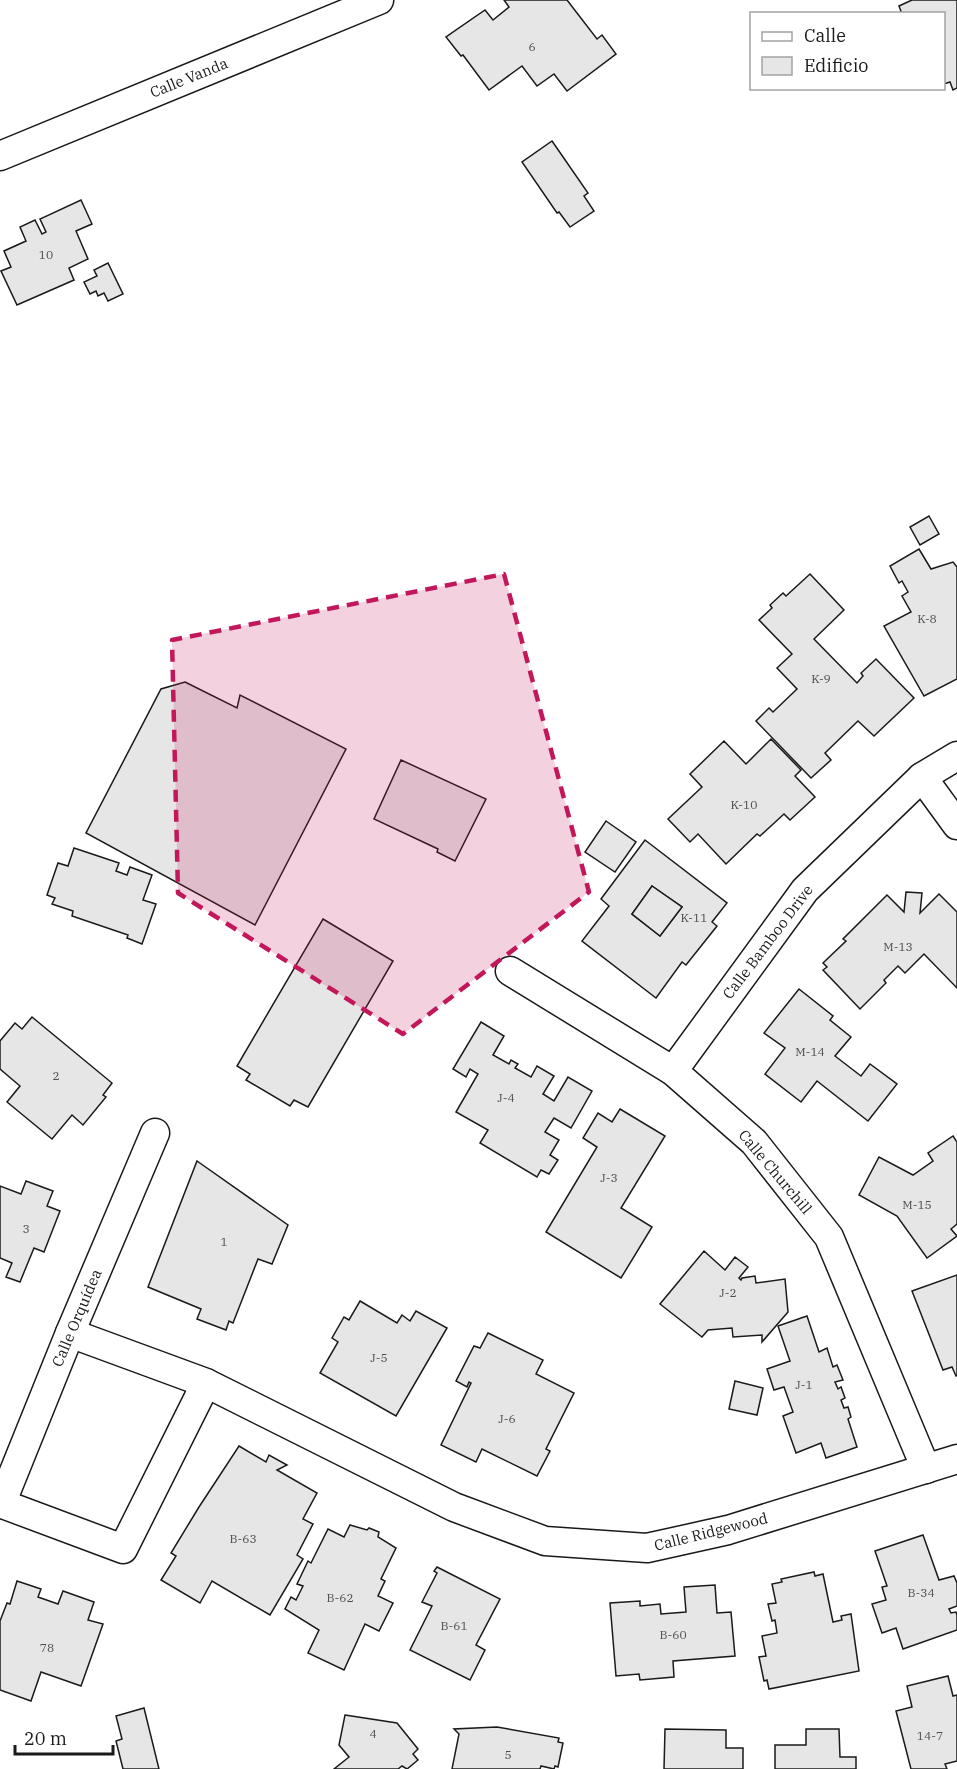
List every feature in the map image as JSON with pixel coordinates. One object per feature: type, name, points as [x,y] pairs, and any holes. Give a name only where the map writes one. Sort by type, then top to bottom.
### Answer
[{"type":"street","name":"Calle Vanda","points":[[0,156],[378,0]]},
{"type":"street","name":"Calle Bamboo Drive","points":[[673,1071],[805,890],[922,777],[957,756]]},
{"type":"street","points":[[922,777],[957,825]]},
{"type":"street","name":"Calle Churchill","points":[[510,971],[673,1071],[754,1142],[829,1237],[926,1469]]},
{"type":"street","name":"Calle Orquídea","points":[[0,1504],[155,1133]]},
{"type":"street","name":"Calle Ridgewood","points":[[70,1333],[206,1383],[454,1507],[545,1540],[647,1548],[728,1530],[957,1459]]},
{"type":"street","points":[[0,1504],[123,1549],[206,1383]]},
{"type":"highlighted area","points":[[504,574],[589,892],[403,1034],[178,893],[172,640]]},
{"type":"building","points":[[504,0],[567,0],[597,39],[602,35],[616,54],[567,91],[554,74],[537,86],[522,66],[489,90],[463,55],[461,56],[446,37],[485,10],[493,20],[509,7]]},
{"type":"building","points":[[912,0],[957,0],[957,88],[953,90],[950,82],[945,84],[945,12],[901,12],[899,6]]},
{"type":"building","points":[[552,141],[588,193],[584,196],[594,211],[570,227],[559,212],[557,213],[522,162]]},
{"type":"building","points":[[81,200],[92,224],[76,231],[88,259],[69,268],[74,280],[17,305],[1,271],[11,267],[4,251],[26,241],[20,227],[35,220],[42,234],[46,232],[40,219]]},
{"type":"building","points":[[108,263],[123,294],[108,301],[104,293],[98,296],[96,291],[90,294],[84,282],[97,276],[94,270]]},
{"type":"building","points":[[929,516],[939,534],[920,545],[910,527]]},
{"type":"building","points":[[919,549],[931,569],[953,562],[957,567],[957,679],[924,696],[884,626],[911,612],[902,596],[908,592],[902,581],[899,583],[890,566]]},
{"type":"building","points":[[810,574],[844,610],[814,639],[857,683],[863,676],[861,673],[876,659],[914,698],[874,736],[858,721],[825,753],[831,760],[811,778],[756,721],[769,708],[773,712],[797,689],[777,668],[792,654],[759,620],[783,593],[786,596]]},
{"type":"building","points":[[185,682],[237,708],[240,695],[346,749],[255,925],[86,833],[161,689]]},
{"type":"building","points":[[771,739],[801,770],[795,776],[815,797],[790,820],[784,814],[760,836],[757,834],[726,864],[698,834],[690,842],[668,819],[702,787],[690,774],[724,741],[746,764]]},
{"type":"building","points":[[401,760],[486,799],[455,861],[437,852],[438,849],[374,819]]},
{"type":"building","points":[[606,821],[636,842],[615,872],[585,852]]},
{"type":"building","points":[[645,840],[727,903],[712,922],[717,926],[686,965],[682,962],[656,998],[582,941],[609,906],[601,899]],"holes":[[[652,886],[682,907],[660,936],[632,914]]]},
{"type":"building","points":[[74,848],[119,863],[116,871],[127,875],[130,867],[152,875],[143,900],[156,904],[142,944],[127,938],[128,935],[72,916],[73,911],[52,904],[55,898],[47,895],[58,863],[68,866]]},
{"type":"building","points":[[652,886],[682,907],[660,936],[632,914]]},
{"type":"building","points":[[906,892],[922,893],[920,913],[939,894],[957,912],[957,988],[924,954],[905,973],[898,966],[884,980],[886,983],[860,1009],[823,970],[827,967],[823,963],[846,941],[843,939],[887,895],[904,912]]},
{"type":"building","points":[[323,919],[393,961],[308,1107],[294,1100],[290,1106],[246,1080],[250,1074],[237,1066]]},
{"type":"building","points":[[799,989],[833,1016],[830,1020],[851,1037],[835,1056],[861,1076],[870,1064],[897,1084],[868,1121],[817,1081],[801,1102],[765,1074],[785,1048],[764,1033]]},
{"type":"building","points":[[32,1017],[112,1083],[103,1095],[106,1097],[83,1125],[72,1115],[52,1139],[7,1102],[20,1086],[0,1069],[0,1041],[15,1023],[22,1029]]},
{"type":"building","points":[[481,1022],[504,1036],[493,1055],[509,1064],[511,1060],[518,1064],[515,1068],[531,1077],[537,1066],[554,1076],[543,1094],[554,1101],[568,1077],[592,1091],[571,1128],[554,1118],[545,1132],[559,1140],[550,1155],[558,1160],[549,1174],[541,1170],[537,1177],[480,1143],[488,1130],[456,1112],[478,1074],[470,1069],[466,1077],[453,1069]]},
{"type":"building","points":[[620,1109],[665,1136],[621,1208],[652,1227],[621,1278],[546,1232],[597,1147],[583,1138],[598,1113],[612,1122]]},
{"type":"building","points":[[953,1136],[957,1142],[957,1224],[951,1229],[957,1236],[927,1258],[897,1216],[859,1195],[879,1157],[913,1175],[933,1161],[928,1153]]},
{"type":"building","points":[[197,1161],[288,1225],[272,1264],[258,1259],[233,1323],[229,1321],[226,1330],[197,1319],[201,1309],[148,1287]]},
{"type":"building","points":[[26,1181],[53,1191],[47,1206],[60,1211],[44,1252],[34,1248],[20,1282],[6,1277],[12,1263],[0,1258],[0,1186],[21,1194]]},
{"type":"building","points":[[704,1251],[725,1270],[735,1257],[748,1267],[739,1278],[741,1280],[755,1276],[756,1283],[785,1279],[788,1312],[762,1342],[762,1335],[733,1337],[732,1328],[708,1330],[702,1337],[660,1304]]},
{"type":"building","points":[[957,1275],[956,1376],[952,1367],[943,1370],[912,1291]]},
{"type":"building","points":[[360,1301],[397,1323],[402,1315],[410,1321],[416,1311],[447,1328],[396,1416],[320,1373],[338,1342],[332,1338],[344,1317],[349,1320]]},
{"type":"building","points":[[807,1316],[819,1352],[827,1348],[833,1367],[837,1365],[843,1380],[835,1382],[838,1389],[841,1387],[845,1398],[841,1400],[844,1408],[848,1407],[851,1417],[848,1419],[857,1447],[826,1458],[821,1443],[796,1453],[783,1416],[793,1412],[784,1387],[774,1390],[767,1369],[790,1361],[778,1326]]},
{"type":"building","points":[[488,1333],[543,1360],[536,1374],[574,1393],[546,1449],[550,1451],[537,1476],[482,1449],[476,1462],[441,1445],[471,1383],[469,1382],[467,1387],[456,1381],[474,1346],[480,1348]]},
{"type":"building","points":[[735,1381],[763,1388],[757,1415],[729,1409]]},
{"type":"building","points":[[239,1446],[266,1462],[269,1455],[287,1465],[277,1470],[317,1493],[303,1519],[313,1524],[297,1555],[303,1559],[270,1615],[212,1581],[200,1603],[161,1580],[176,1556],[171,1553]]},
{"type":"building","points":[[350,1525],[379,1532],[378,1537],[396,1548],[381,1579],[385,1581],[378,1596],[393,1603],[379,1631],[365,1624],[344,1670],[308,1653],[319,1630],[285,1609],[291,1597],[296,1600],[303,1586],[297,1584],[308,1561],[311,1563],[328,1529],[344,1537]]},
{"type":"building","points":[[923,1535],[939,1580],[954,1576],[957,1583],[957,1606],[949,1609],[951,1613],[956,1612],[957,1630],[903,1649],[896,1628],[882,1633],[872,1604],[886,1600],[882,1587],[887,1586],[875,1551]]},
{"type":"building","points":[[437,1567],[500,1599],[476,1645],[485,1650],[470,1680],[410,1650],[432,1606],[422,1602],[437,1573],[434,1571]]},
{"type":"building","points":[[814,1572],[815,1576],[823,1574],[833,1622],[842,1620],[841,1616],[851,1614],[859,1671],[769,1689],[767,1680],[764,1681],[759,1657],[766,1656],[762,1636],[777,1633],[775,1620],[772,1621],[768,1604],[776,1603],[772,1584],[782,1582],[781,1579]]},
{"type":"building","points":[[17,1581],[41,1589],[38,1597],[58,1604],[63,1591],[94,1602],[88,1620],[103,1624],[81,1686],[41,1672],[31,1701],[0,1690],[0,1621],[7,1603],[10,1604]]},
{"type":"building","points":[[715,1585],[717,1613],[731,1612],[735,1656],[673,1661],[674,1677],[640,1680],[639,1674],[616,1676],[610,1603],[640,1601],[640,1606],[660,1604],[661,1614],[686,1612],[684,1587]]},
{"type":"building","points":[[948,1676],[953,1696],[957,1695],[957,1761],[945,1764],[947,1769],[911,1769],[896,1711],[912,1707],[907,1686]]},
{"type":"building","points":[[144,1708],[159,1769],[123,1769],[116,1741],[122,1739],[116,1716]]},
{"type":"building","points":[[345,1715],[397,1723],[418,1749],[413,1754],[418,1760],[407,1769],[402,1766],[398,1769],[334,1769],[349,1757],[339,1745]]},
{"type":"building","points":[[497,1727],[559,1738],[558,1742],[563,1743],[558,1767],[555,1766],[554,1769],[541,1766],[540,1769],[452,1769],[459,1734],[454,1729]]},
{"type":"building","points":[[665,1729],[726,1730],[726,1748],[743,1748],[743,1769],[664,1769]]},
{"type":"building","points":[[806,1729],[839,1729],[840,1757],[856,1757],[856,1769],[775,1769],[775,1745],[806,1745]]}]
